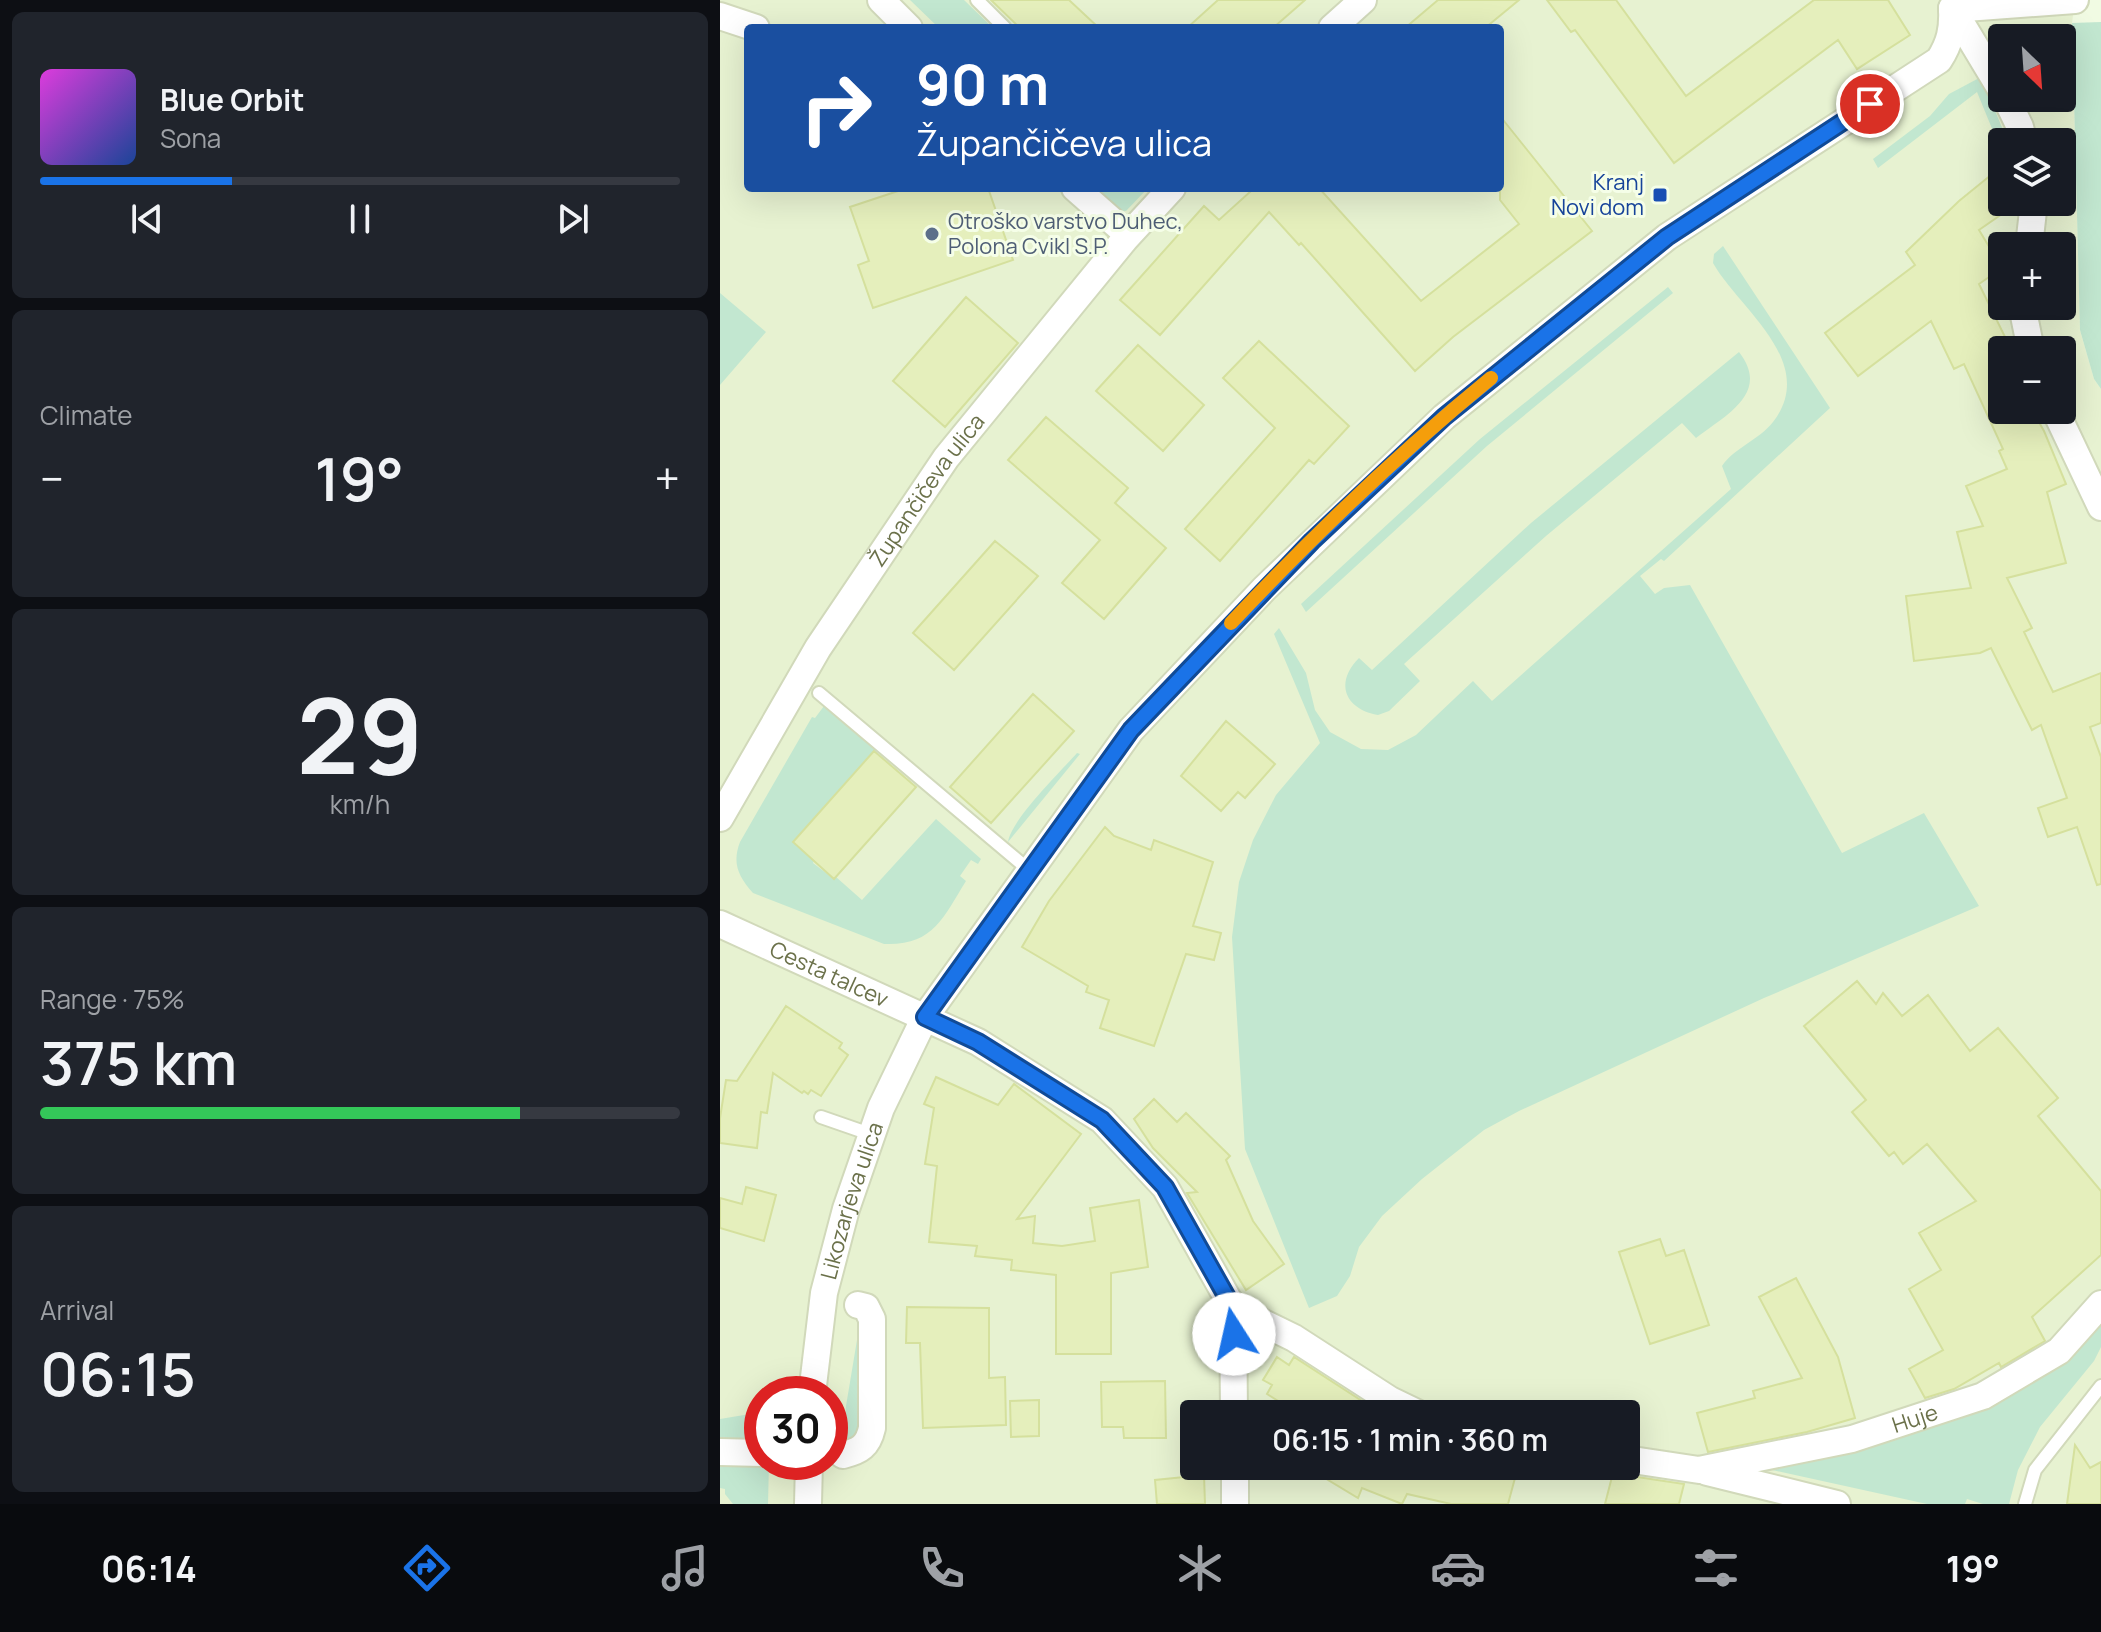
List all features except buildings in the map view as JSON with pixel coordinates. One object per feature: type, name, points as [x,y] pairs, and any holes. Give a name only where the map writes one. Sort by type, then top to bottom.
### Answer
[{"type":"street","points":[[881,0],[905,24]]},
{"type":"street","points":[[1336,24],[1363,0]]},
{"type":"street","points":[[1950,4],[2010,5],[2075,0]]},
{"type":"street","points":[[1950,4],[1988,68]]},
{"type":"street","points":[[925,1017],[1131,730],[1264,589],[1444,417],[1699,214],[1939,60],[1951,36],[1950,4]]},
{"type":"street","points":[[720,16],[744,24]]},
{"type":"street","points":[[1080,192],[1118,226]]},
{"type":"street","name":"Župančičeva ulica","points":[[720,818],[800,677],[946,458],[1165,192]]},
{"type":"street","points":[[2062,424],[2101,507]]},
{"type":"street","name":"Cesta talcev","points":[[720,924],[978,1042],[1102,1120],[1165,1187],[1233,1308],[1234,1400]]},
{"type":"street","name":"Likozarjeva ulica","points":[[814,1376],[824,1293],[846,1209],[870,1134],[925,1017]]},
{"type":"street","name":"Huje","points":[[1699,1470],[1852,1439],[1983,1396],[2059,1351],[2101,1304]]},
{"type":"street","points":[[848,1454],[857,1452],[869,1441],[872,1428],[872,1319],[866,1307],[858,1305]]},
{"type":"street","points":[[1233,1308],[1294,1338],[1390,1400]]},
{"type":"street","points":[[720,1452],[744,1453]]},
{"type":"street","name":"Huje","points":[[1640,1461],[1699,1470],[1837,1504]]},
{"type":"street","points":[[808,1504],[809,1480]]},
{"type":"street","points":[[1235,1480],[1235,1504]]},
{"type":"lane","points":[[977,0],[1001,24]]},
{"type":"lane","points":[[819,693],[1029,870]]},
{"type":"lane","points":[[821,1117],[870,1134]]},
{"type":"lane","points":[[2025,1504],[2035,1470],[2101,1386]]},
{"type":"shaded area","points":[[720,0],[2075,0],[2072,24],[1988,24],[1988,112],[2074,112],[2075,128],[1988,128],[1988,216],[2076,216],[2076,176],[2080,330],[2094,379],[2101,389],[2101,1504],[720,1504]]},
{"type":"shaded area","points":[[910,0],[964,0],[989,24],[935,24]]},
{"type":"shaded area","points":[[2101,22],[2101,389],[2094,379],[2080,330],[2074,112],[2076,24],[2072,23]]},
{"type":"shaded area","points":[[1981,77],[1988,94],[1988,112],[1996,112],[2002,128],[1992,128],[1977,92],[1878,168],[1873,159],[1930,116],[1949,94]]},
{"type":"shaded area","points":[[1102,192],[1144,192],[1126,211],[1120,211]]},
{"type":"shaded area","points":[[1723,246],[1830,408],[1664,561],[1661,559],[1640,576],[1655,594],[1664,588],[1690,585],[1842,853],[1924,813],[1979,906],[1764,998],[1484,1130],[1422,1179],[1382,1216],[1359,1247],[1350,1276],[1337,1296],[1309,1308],[1245,1149],[1232,937],[1239,882],[1253,840],[1276,795],[1320,743],[1274,634],[1279,628],[1306,673],[1315,710],[1330,732],[1361,749],[1388,750],[1416,735],[1473,681],[1492,701],[1731,489],[1722,466],[1773,422],[1785,400],[1787,378],[1781,357],[1770,337],[1713,263],[1714,254]]},
{"type":"shaded area","points":[[1668,287],[1673,293],[1487,446],[1306,612],[1301,604],[1480,439]]},
{"type":"shaded area","points":[[720,293],[766,332],[720,385]]},
{"type":"shaded area","points":[[1739,352],[1748,367],[1750,380],[1741,402],[1731,411],[1696,438],[1682,423],[1546,536],[1404,664],[1420,681],[1389,711],[1378,715],[1367,712],[1351,701],[1345,685],[1351,667],[1359,658],[1372,670],[1531,523]]},
{"type":"shaded area","points":[[824,706],[866,738],[875,750],[793,842],[813,863],[834,879],[836,877],[862,900],[936,819],[981,859],[978,864],[971,860],[960,876],[966,881],[943,918],[925,935],[914,940],[884,944],[753,893],[738,869],[740,842],[812,717],[815,718]]},
{"type":"shaded area","points":[[1077,753],[1080,754],[1008,842],[1027,809]]},
{"type":"shaded area","points":[[861,1316],[861,1433],[848,1442],[848,1394]]},
{"type":"shaded area","points":[[2101,1317],[2101,1347],[2094,1361],[2040,1427],[2018,1470],[2009,1504],[1983,1504],[1967,1499],[1965,1504],[1927,1504],[1763,1468],[1895,1438]]},
{"type":"shaded area","points":[[744,1415],[744,1443],[720,1442],[720,1419]]},
{"type":"shaded area","points":[[720,1462],[744,1462],[744,1480],[769,1480],[768,1504],[733,1504],[725,1489],[720,1488]]},
{"type":"slow traffic","points":[[1231,623],[1312,541],[1444,417],[1491,378]]},
{"type":"place","name":"Kranj Novi dom","points":[[1660,195]]},
{"type":"place","name":"Otroško varstvo Duhec, Polona Cvikl S.P.","points":[[932,234]]},
{"type":"route","points":[[1234,1334],[1233,1308],[1165,1187],[1102,1120],[978,1042],[925,1017],[1131,730],[1312,541],[1444,417],[1667,237],[1870,104]]}]
